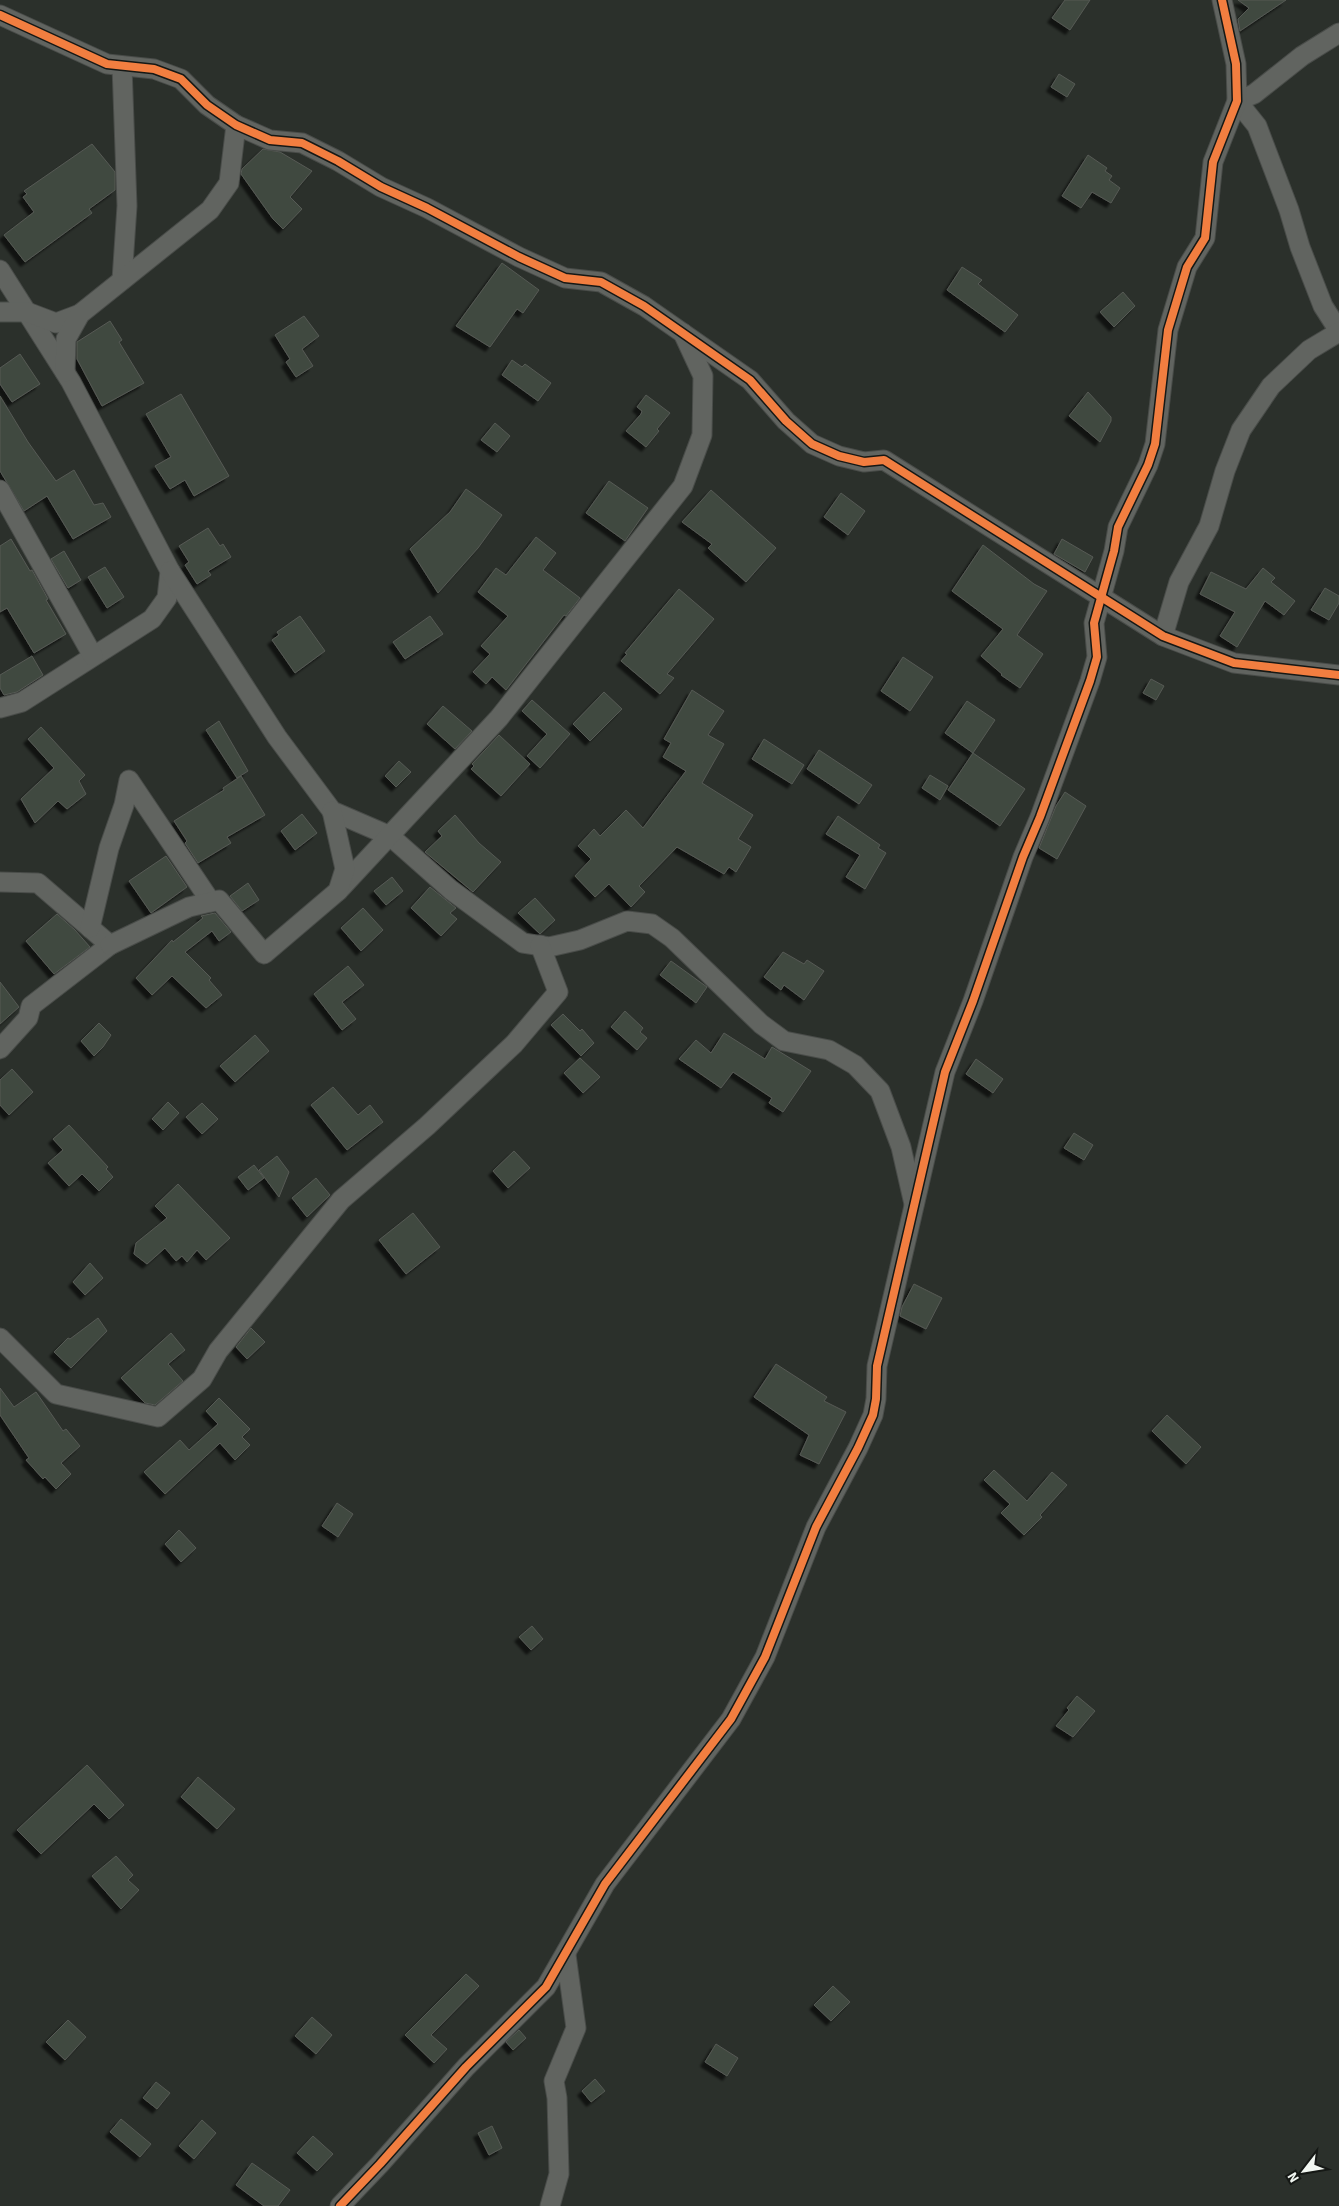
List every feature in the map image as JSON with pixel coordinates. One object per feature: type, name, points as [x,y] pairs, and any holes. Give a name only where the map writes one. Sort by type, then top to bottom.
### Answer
[{"type":"street","points":[[340,2206],[466,2067],[546,1987],[605,1884],[731,1719],[748,1692],[765,1657],[816,1527],[858,1448],[873,1415],[876,1399],[877,1366],[945,1072],[973,1001],[1023,857],[1040,817],[1090,680],[1097,657],[1094,623],[1114,552],[1118,527],[1148,465],[1155,444],[1168,330],[1187,267],[1205,238],[1213,162],[1237,101],[1236,64],[1222,0]]},
{"type":"street","points":[[0,15],[107,64],[154,69],[181,79],[207,105],[236,125],[270,140],[302,143],[338,161],[381,187],[427,208],[519,257],[565,278],[600,282],[644,306],[750,380],[786,421],[812,444],[839,456],[864,462],[884,460],[1163,636],[1234,663],[1339,674]]},
{"type":"street","points":[[1237,101],[1254,94],[1302,56],[1339,33]]},
{"type":"street","points":[[122,66],[127,206],[122,280]]},
{"type":"street","points":[[1163,636],[1179,582],[1209,526],[1225,471],[1240,430],[1271,386],[1309,350],[1339,331],[1323,306],[1258,126],[1237,101]]},
{"type":"street","points":[[0,312],[27,312],[56,323],[80,314],[210,210],[229,183],[236,125]]},
{"type":"street","points":[[0,270],[65,372],[170,571],[277,737],[332,811],[345,869],[338,890]]},
{"type":"street","points":[[65,372],[66,340],[80,314]]},
{"type":"street","points":[[0,1049],[22,1027],[28,1018],[31,1006],[110,946],[189,907],[219,900],[264,954],[338,890],[390,836],[499,718],[683,486],[702,435],[703,376],[682,332]]},
{"type":"street","points":[[0,490],[93,656]]},
{"type":"street","points":[[0,708],[22,702],[152,619],[167,598],[170,571]]},
{"type":"street","points":[[90,928],[110,848],[124,805],[129,780],[211,902]]},
{"type":"street","points":[[332,811],[390,836],[451,890],[522,943],[549,947],[580,940],[627,921],[652,924],[672,938],[761,1024],[784,1041],[830,1050],[855,1065],[880,1092],[901,1147],[914,1207]]},
{"type":"street","points":[[0,882],[38,883],[110,946]]},
{"type":"street","points":[[0,1338],[56,1394],[158,1417],[202,1380],[218,1351],[341,1200],[427,1126],[514,1044],[558,992],[540,945]]},
{"type":"street","points":[[550,2206],[559,2174],[557,2098],[554,2080],[576,2028],[566,1955]]},
{"type":"building","points":[[1065,0],[1090,0],[1070,30],[1052,18]]},
{"type":"building","points":[[1238,0],[1286,0],[1240,31],[1238,19],[1249,8]]},
{"type":"building","points":[[1059,74],[1075,84],[1067,97],[1051,87]]},
{"type":"building","points":[[92,144],[115,172],[115,190],[89,209],[92,213],[25,262],[4,235],[34,212],[23,197],[27,194],[24,191]]},
{"type":"building","points":[[263,149],[280,152],[312,171],[290,197],[302,209],[283,229],[273,219],[241,174],[242,169]]},
{"type":"building","points":[[1088,155],[1107,168],[1105,171],[1112,176],[1109,180],[1120,188],[1111,203],[1092,192],[1081,208],[1062,196]]},
{"type":"building","points":[[502,263],[539,290],[523,313],[517,309],[490,347],[456,326]]},
{"type":"building","points":[[962,267],[982,280],[978,284],[1018,315],[1005,332],[947,290]]},
{"type":"building","points":[[1123,292],[1135,306],[1114,327],[1100,312]]},
{"type":"building","points":[[304,316],[319,336],[302,349],[313,366],[296,377],[286,362],[290,359],[275,335]]},
{"type":"building","points":[[110,321],[122,340],[119,342],[144,383],[102,406],[77,359],[77,342]]},
{"type":"building","points":[[20,354],[40,384],[12,402],[0,384],[0,368]]},
{"type":"building","points":[[512,360],[522,367],[525,364],[551,383],[538,401],[502,375]]},
{"type":"building","points":[[1088,392],[1111,417],[1111,421],[1100,442],[1069,416]]},
{"type":"building","points":[[181,394],[229,476],[194,496],[185,480],[170,489],[155,466],[171,457],[146,414]]},
{"type":"building","points":[[646,395],[670,413],[646,447],[626,431],[641,414],[642,411],[637,407]]},
{"type":"building","points":[[0,396],[28,442],[56,481],[74,470],[94,505],[103,503],[111,517],[73,539],[47,496],[24,511],[0,471]]},
{"type":"building","points":[[495,423],[510,436],[497,452],[481,440]]},
{"type":"building","points":[[609,481],[648,508],[625,541],[586,513]]},
{"type":"building","points":[[466,489],[502,515],[478,548],[438,593],[410,549],[450,512]]},
{"type":"building","points":[[711,490],[776,548],[746,582],[708,548],[712,544],[682,522]]},
{"type":"building","points":[[841,493],[865,511],[848,535],[824,517]]},
{"type":"building","points":[[208,528],[220,546],[223,544],[231,557],[208,571],[211,575],[197,584],[185,565],[189,562],[179,546]]},
{"type":"building","points":[[536,537],[556,553],[543,570],[580,598],[566,616],[564,615],[506,690],[492,677],[486,684],[473,672],[490,654],[481,646],[508,616],[478,592],[496,568],[506,575]]},
{"type":"building","points":[[11,539],[30,571],[32,570],[48,599],[46,600],[66,634],[34,653],[7,608],[0,612],[0,546]]},
{"type":"building","points":[[1062,539],[1093,557],[1085,572],[1054,554]]},
{"type":"building","points":[[983,545],[1034,584],[1047,591],[1017,635],[1043,654],[1020,688],[1001,675],[981,656],[1003,629],[952,591]]},
{"type":"building","points":[[64,551],[81,580],[68,588],[51,559]]},
{"type":"building","points":[[105,567],[124,597],[107,608],[88,577]]},
{"type":"building","points":[[1263,568],[1275,578],[1271,582],[1295,601],[1284,615],[1265,601],[1237,647],[1220,636],[1235,612],[1200,594],[1211,572],[1246,589]]},
{"type":"building","points":[[1325,588],[1339,596],[1339,603],[1329,620],[1311,610]]},
{"type":"building","points":[[679,589],[714,619],[667,674],[674,678],[660,694],[621,661],[627,654],[625,653]]},
{"type":"building","points":[[300,616],[325,651],[295,673],[272,640],[279,635],[277,632]]},
{"type":"building","points":[[430,616],[443,634],[405,659],[393,642]]},
{"type":"building","points":[[32,656],[43,675],[17,692],[4,695],[0,688],[0,675]]},
{"type":"building","points":[[903,657],[933,677],[910,711],[881,691]]},
{"type":"building","points":[[1151,679],[1164,686],[1156,700],[1143,693]]},
{"type":"building","points":[[692,690],[724,711],[708,735],[724,744],[702,783],[753,815],[738,839],[751,847],[736,872],[729,867],[724,874],[677,847],[639,886],[645,892],[631,907],[609,884],[595,897],[575,876],[591,859],[578,846],[594,829],[600,836],[626,810],[643,828],[686,771],[663,757],[671,743],[664,739]]},
{"type":"building","points":[[604,692],[622,709],[590,741],[573,724]]},
{"type":"building","points":[[532,700],[570,734],[540,768],[527,756],[547,734],[522,711]]},
{"type":"building","points":[[967,701],[995,720],[973,753],[945,733]]},
{"type":"building","points":[[443,706],[472,731],[455,749],[427,724]]},
{"type":"building","points":[[219,721],[248,771],[237,778],[206,730]]},
{"type":"building","points":[[41,727],[85,775],[79,781],[86,794],[67,809],[58,801],[35,823],[21,799],[54,768],[28,739]]},
{"type":"building","points":[[499,735],[530,764],[501,796],[471,769],[474,766],[472,764]]},
{"type":"building","points":[[764,739],[804,765],[792,784],[752,759]]},
{"type":"building","points":[[819,750],[872,785],[859,804],[807,769]]},
{"type":"building","points":[[973,753],[1025,789],[1000,826],[948,790]]},
{"type":"building","points":[[399,761],[411,772],[396,787],[385,776]]},
{"type":"building","points":[[930,775],[948,786],[940,800],[922,788]]},
{"type":"building","points":[[241,776],[265,815],[227,837],[231,843],[198,863],[174,821],[224,790],[223,788]]},
{"type":"building","points":[[1065,792],[1086,806],[1057,859],[1039,848],[1056,806]]},
{"type":"building","points":[[302,814],[317,833],[295,850],[281,831]]},
{"type":"building","points":[[455,815],[479,843],[501,862],[473,892],[425,852],[442,836],[438,831]]},
{"type":"building","points":[[838,816],[880,845],[878,848],[886,853],[865,889],[846,877],[860,855],[826,834]]},
{"type":"building","points":[[166,856],[187,887],[151,913],[129,881]]},
{"type":"building","points":[[392,877],[403,891],[386,905],[374,891]]},
{"type":"building","points":[[248,883],[259,900],[242,911],[230,896]]},
{"type":"building","points":[[430,887],[456,908],[450,913],[457,919],[441,936],[411,908]]},
{"type":"building","points":[[535,898],[555,920],[540,934],[518,913]]},
{"type":"building","points":[[363,908],[383,930],[361,951],[341,928]]},
{"type":"building","points":[[215,913],[231,932],[219,941],[212,931],[185,952],[211,978],[209,980],[222,995],[206,1008],[172,976],[152,995],[136,978],[172,940],[173,942],[203,918],[201,916]]},
{"type":"building","points":[[57,914],[90,947],[54,974],[26,941]]},
{"type":"building","points":[[783,952],[804,964],[807,960],[824,971],[804,1000],[784,985],[781,990],[764,977]]},
{"type":"building","points":[[671,961],[707,987],[696,1003],[660,975]]},
{"type":"building","points":[[348,966],[364,985],[342,1002],[356,1019],[342,1030],[314,994]]},
{"type":"building","points":[[0,982],[19,1007],[0,1024]]},
{"type":"building","points":[[625,1011],[643,1028],[640,1032],[647,1038],[637,1050],[611,1027]]},
{"type":"building","points":[[563,1014],[580,1031],[582,1029],[594,1043],[581,1056],[551,1025]]},
{"type":"building","points":[[99,1023],[111,1035],[94,1056],[81,1041]]},
{"type":"building","points":[[724,1033],[765,1059],[772,1047],[811,1071],[783,1112],[769,1103],[772,1098],[733,1072],[721,1088],[679,1059],[696,1040],[711,1053]]},
{"type":"building","points":[[255,1035],[269,1051],[235,1082],[220,1066]]},
{"type":"building","points":[[580,1058],[600,1077],[583,1093],[564,1073]]},
{"type":"building","points":[[976,1059],[1003,1079],[993,1093],[966,1074]]},
{"type":"building","points":[[12,1069],[33,1092],[9,1115],[0,1105],[0,1080]]},
{"type":"building","points":[[333,1087],[358,1115],[370,1105],[383,1122],[347,1150],[311,1105]]},
{"type":"building","points":[[168,1102],[179,1113],[163,1130],[152,1119]]},
{"type":"building","points":[[202,1103],[218,1119],[202,1134],[186,1117]]},
{"type":"building","points":[[69,1125],[108,1167],[106,1169],[113,1177],[99,1191],[82,1174],[69,1186],[48,1163],[63,1150],[53,1139]]},
{"type":"building","points":[[1074,1133],[1093,1145],[1084,1160],[1064,1148]]},
{"type":"building","points":[[514,1151],[530,1168],[508,1188],[493,1171]]},
{"type":"building","points":[[277,1156],[289,1172],[279,1197],[259,1170]]},
{"type":"building","points":[[254,1165],[264,1178],[248,1190],[238,1177]]},
{"type":"building","points":[[316,1178],[330,1195],[307,1217],[292,1198]]},
{"type":"building","points":[[178,1184],[230,1238],[206,1260],[197,1250],[187,1262],[182,1256],[176,1261],[165,1248],[147,1264],[134,1254],[136,1243],[167,1218],[155,1206]]},
{"type":"building","points":[[413,1213],[440,1247],[406,1274],[379,1240]]},
{"type":"building","points":[[90,1263],[103,1278],[85,1295],[73,1282]]},
{"type":"building","points":[[914,1284],[942,1298],[926,1329],[900,1316],[902,1307]]},
{"type":"building","points":[[98,1318],[107,1331],[71,1368],[54,1352],[68,1338],[70,1339]]},
{"type":"building","points":[[251,1328],[265,1342],[247,1359],[236,1347]]},
{"type":"building","points":[[171,1333],[185,1350],[168,1364],[183,1381],[155,1405],[145,1403],[121,1378]]},
{"type":"building","points":[[776,1364],[827,1397],[824,1401],[846,1412],[819,1464],[800,1455],[809,1435],[754,1397]]},
{"type":"building","points":[[0,1388],[14,1407],[36,1392],[63,1431],[66,1429],[80,1446],[61,1463],[71,1474],[56,1489],[45,1477],[43,1479],[26,1460],[29,1458],[0,1415]]},
{"type":"building","points":[[219,1398],[250,1429],[242,1437],[250,1445],[235,1460],[220,1443],[165,1494],[144,1472],[180,1440],[189,1450],[218,1424],[206,1411]]},
{"type":"building","points":[[1167,1415],[1201,1447],[1186,1464],[1152,1431]]},
{"type":"building","points":[[994,1470],[1027,1501],[1052,1472],[1067,1485],[1040,1515],[1042,1517],[1024,1535],[1001,1513],[1010,1504],[984,1480]]},
{"type":"building","points":[[337,1503],[353,1514],[338,1537],[322,1526]]},
{"type":"building","points":[[179,1530],[196,1548],[181,1562],[165,1544]]},
{"type":"building","points":[[532,1626],[543,1639],[531,1650],[519,1637]]},
{"type":"building","points":[[1077,1696],[1095,1711],[1073,1737],[1056,1726]]},
{"type":"building","points":[[87,1765],[124,1805],[109,1819],[94,1804],[41,1854],[17,1830]]},
{"type":"building","points":[[198,1777],[235,1809],[217,1829],[181,1797]]},
{"type":"building","points":[[116,1856],[133,1875],[128,1880],[139,1890],[121,1909],[92,1876]]},
{"type":"building","points":[[466,1974],[479,1986],[431,2035],[447,2049],[434,2063],[405,2035]]},
{"type":"building","points":[[833,1986],[850,2002],[831,2021],[814,2005]]},
{"type":"building","points":[[312,2017],[332,2035],[316,2054],[295,2036]]},
{"type":"building","points":[[68,2020],[86,2037],[65,2060],[46,2042]]},
{"type":"building","points":[[519,2030],[526,2038],[513,2050],[506,2042]]},
{"type":"building","points":[[716,2044],[738,2058],[727,2076],[705,2062]]},
{"type":"building","points":[[595,2079],[605,2091],[591,2102],[582,2091]]},
{"type":"building","points":[[156,2082],[170,2093],[157,2109],[143,2098]]},
{"type":"building","points":[[121,2119],[151,2144],[140,2157],[110,2132]]},
{"type":"building","points":[[202,2120],[216,2133],[194,2159],[179,2146]]},
{"type":"building","points":[[492,2126],[502,2148],[489,2155],[478,2133]]},
{"type":"building","points":[[313,2136],[333,2154],[317,2171],[297,2153]]},
{"type":"building","points":[[252,2163],[290,2190],[278,2206],[264,2206],[236,2185]]},
{"type":"cycle path","points":[[340,2206],[466,2067],[546,1987],[605,1884],[731,1719],[765,1657],[816,1527],[858,1448],[873,1415],[876,1399],[877,1366],[945,1072],[973,1001],[1023,857],[1040,817],[1090,681],[1097,657],[1094,623],[1114,551],[1118,527],[1148,465],[1155,444],[1168,330],[1187,267],[1205,238],[1213,162],[1237,101],[1236,64],[1222,0]]},
{"type":"cycle path","points":[[0,15],[107,64],[154,69],[181,79],[207,105],[236,125],[270,140],[302,143],[338,161],[381,187],[427,208],[519,257],[565,278],[601,282],[644,306],[750,380],[786,421],[812,444],[839,456],[864,462],[884,460],[1163,636],[1234,663],[1339,675]]}]
